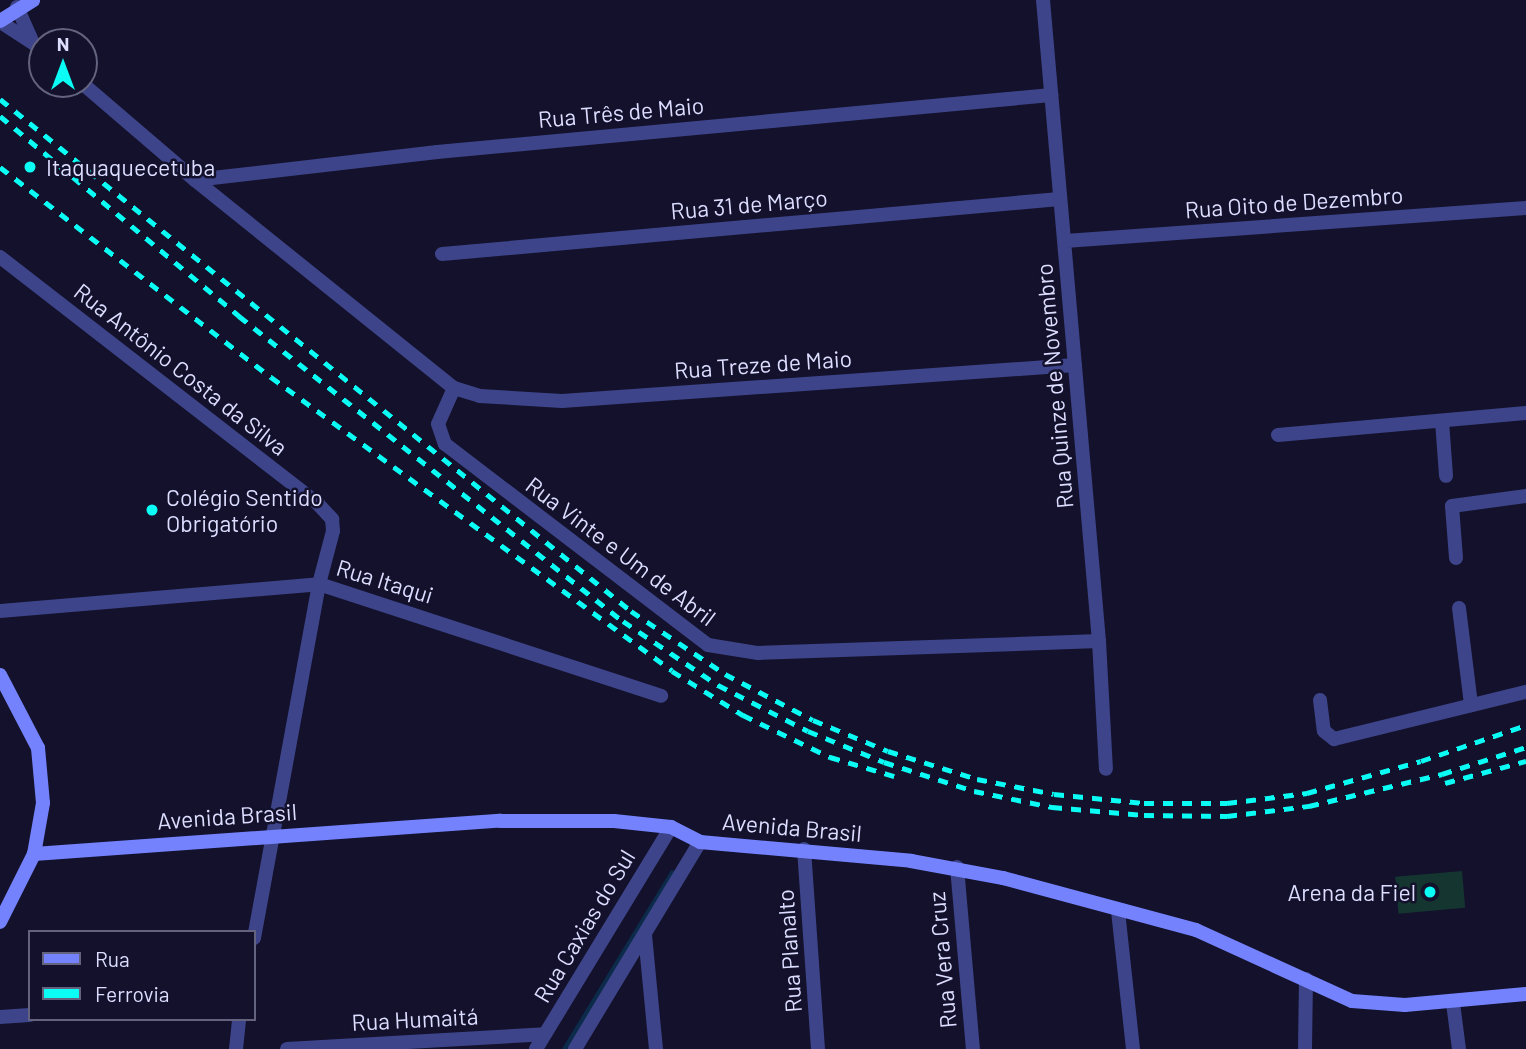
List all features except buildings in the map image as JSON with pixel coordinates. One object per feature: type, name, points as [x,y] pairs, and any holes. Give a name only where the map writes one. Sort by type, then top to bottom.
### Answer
[{"type":"street","points":[[28,39],[1,22],[12,4],[33,0]]},
{"type":"street","name":"Rua Quinze de Novembro","points":[[1043,0],[1099,641],[1106,769]]},
{"type":"street","points":[[12,4],[28,31]]},
{"type":"street","name":"Rua Três de Maio","points":[[195,180],[437,152],[1051,95]]},
{"type":"street","points":[[98,97],[195,180],[454,388]]},
{"type":"street","name":"Rua 31 de Março","points":[[442,254],[1060,199]]},
{"type":"street","name":"Rua Oito de Dezembro","points":[[1065,241],[1526,208]]},
{"type":"street","name":"Rua Antônio Costa da Silva","points":[[0,257],[318,504],[332,519],[333,531],[319,584]]},
{"type":"street","name":"Rua Treze de Maio","points":[[454,388],[506,400],[562,401],[1076,365]]},
{"type":"street","name":"Rua Vinte e Um de Abril","points":[[454,388],[439,424],[445,444],[708,645],[758,653],[1099,641]]},
{"type":"street","points":[[1278,435],[1526,413]]},
{"type":"street","points":[[1442,421],[1446,476]]},
{"type":"street","points":[[1456,558],[1452,506],[1526,496]]},
{"type":"street","points":[[255,930],[319,584]]},
{"type":"street","name":"Rua Itaqui","points":[[0,611],[319,584],[662,696]]},
{"type":"street","points":[[1459,608],[1471,705]]},
{"type":"street","points":[[0,675],[38,748],[43,803],[34,854],[0,922]]},
{"type":"street","points":[[1320,700],[1324,731],[1334,739],[1526,692]]},
{"type":"street","name":"Avenida Brasil","points":[[34,854],[274,835],[561,818],[671,827],[700,842],[804,849],[957,867],[1228,942],[1306,979],[1335,996],[1372,1005],[1453,1003],[1526,994]]},
{"type":"street","name":"Rua Caxias do Sul","points":[[536,1049],[671,827]]},
{"type":"street","points":[[575,1049],[700,842]]},
{"type":"street","name":"Rua Planalto","points":[[804,849],[818,1049]]},
{"type":"street","name":"Rua Vera Cruz","points":[[957,867],[973,1049]]},
{"type":"street","points":[[1118,911],[1132,1049]]},
{"type":"street","points":[[645,935],[656,1049]]},
{"type":"street","points":[[1306,979],[1306,1049]]},
{"type":"street","points":[[1453,1003],[1459,1049]]},
{"type":"street","points":[[0,1017],[28,1015]]},
{"type":"street","points":[[236,1049],[239,1021]]},
{"type":"street","name":"Rua Humaitá","points":[[287,1049],[545,1034]]},
{"type":"green space","name":"Arena da Fiel","points":[[1462,871],[1465,908],[1398,914],[1395,877]]},
{"type":"waterway","points":[[564,1049],[672,872]]},
{"type":"railway","points":[[0,99],[631,611],[725,674],[813,720],[888,751],[977,779],[1054,794],[1144,803],[1227,803],[1307,793],[1421,761],[1526,725]]},
{"type":"railway","points":[[0,116],[239,316],[623,621],[718,685],[808,731],[884,762],[974,791],[1052,807],[1144,815],[1227,816],[1309,806],[1442,774],[1526,747]]},
{"type":"railway","points":[[0,167],[271,377],[672,671],[743,715],[830,757],[894,776]]},
{"type":"railway","points":[[1445,783],[1526,761]]},
{"type":"place","name":"Itaquaquecetuba","points":[[30,167]]},
{"type":"place","name":"Colégio Sentido Obrigatório","points":[[152,510]]},
{"type":"place","name":"Arena da Fiel","points":[[1430,892]]}]
